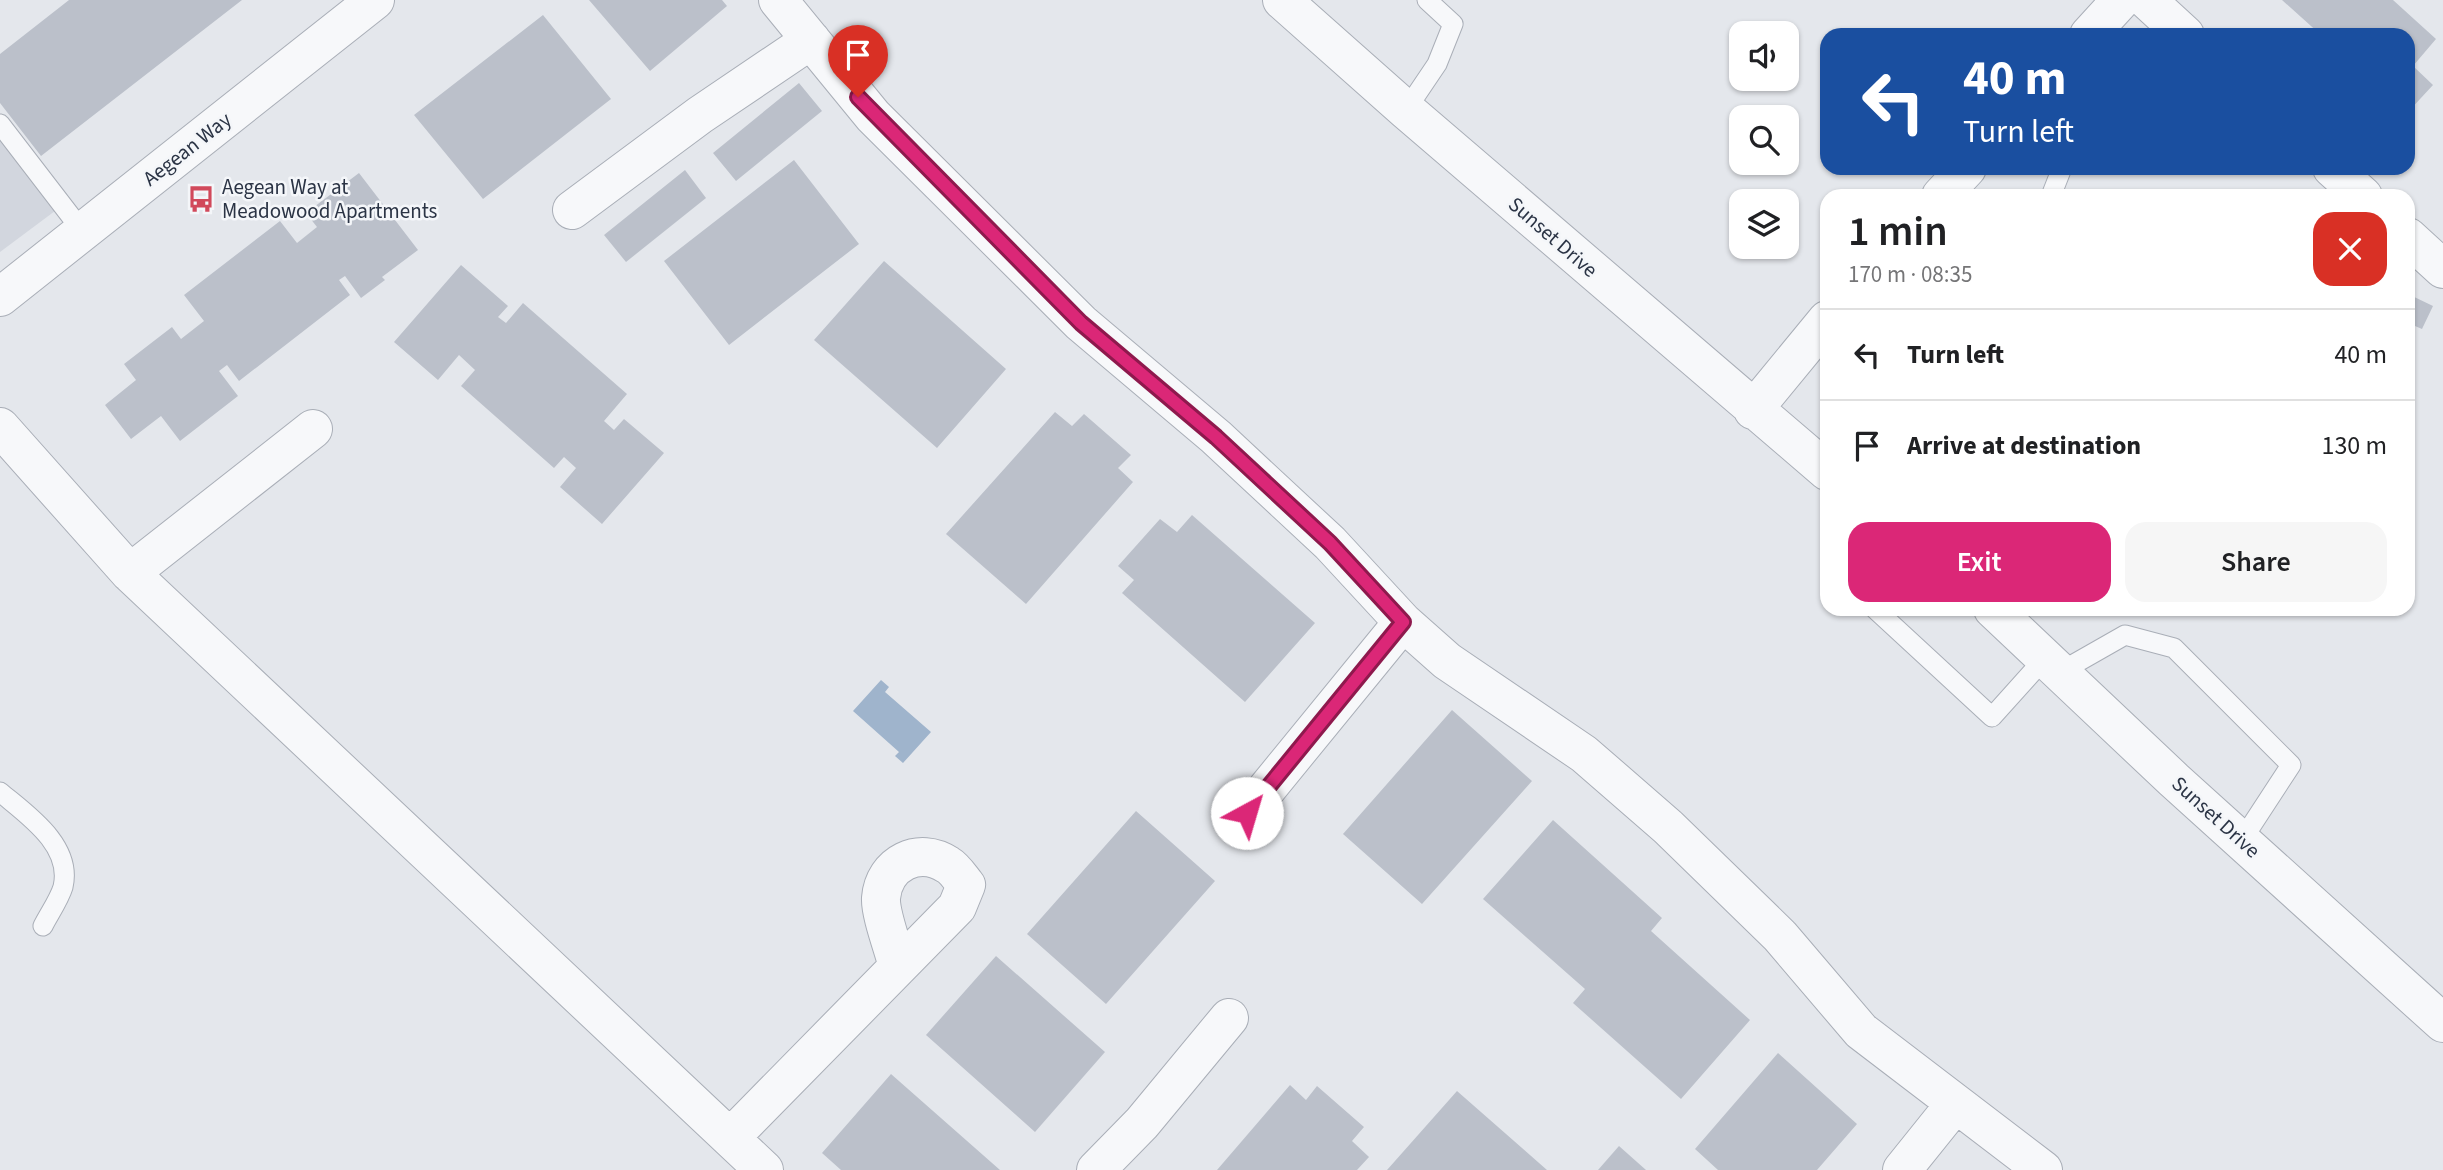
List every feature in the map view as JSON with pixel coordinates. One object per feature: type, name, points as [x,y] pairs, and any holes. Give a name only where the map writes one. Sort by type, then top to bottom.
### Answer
[{"type":"street","name":"Aegean Way","points":[[0,297],[374,0]]},
{"type":"street","points":[[778,0],[873,116],[1071,313],[1226,445],[1330,543],[1403,622],[1447,661],[1584,754],[1668,827],[1780,936],[1861,1031],[2043,1170]]},
{"type":"street","name":"Sunset Drive","points":[[1282,0],[1405,110],[1820,465]]},
{"type":"street","points":[[2095,28],[2121,0]]},
{"type":"street","points":[[2147,0],[2177,28]]},
{"type":"street","points":[[572,210],[700,115],[811,40]]},
{"type":"street","points":[[1947,189],[1960,175]]},
{"type":"street","points":[[2340,175],[2355,189]]},
{"type":"street","points":[[2415,243],[2443,269]]},
{"type":"street","points":[[1753,410],[1820,329]]},
{"type":"street","points":[[0,426],[130,573],[764,1170]]},
{"type":"street","points":[[130,573],[313,429]]},
{"type":"street","name":"Sunset Drive","points":[[2000,616],[2443,1023]]},
{"type":"street","points":[[1247,813],[1403,622]]},
{"type":"street","points":[[730,1138],[898,967]]},
{"type":"street","points":[[1096,1170],[1142,1123],[1229,1018]]},
{"type":"street","points":[[1902,1170],[1955,1104]]},
{"type":"lane","points":[[1405,110],[1437,64],[1453,24],[1427,0]]},
{"type":"lane","points":[[0,124],[83,232]]},
{"type":"lane","points":[[1883,616],[1992,717],[2053,665],[2125,635],[2174,648],[2291,765],[2242,840]]},
{"type":"lane","points":[[0,792],[46,832],[61,859],[63,886],[43,926]]},
{"type":"shaded area","points":[[0,124],[63,205],[0,252]]},
{"type":"water","points":[[881,680],[889,687],[885,692],[931,732],[903,763],[895,756],[899,752],[853,711]]},
{"type":"building","points":[[69,0],[242,0],[41,156],[0,103],[0,54]]},
{"type":"building","points":[[589,0],[722,0],[727,6],[650,71]]},
{"type":"building","points":[[2282,0],[2393,0],[2436,39],[2415,64],[2415,28],[2313,28]]},
{"type":"building","points":[[543,15],[611,99],[483,199],[414,115]]},
{"type":"building","points":[[2415,68],[2433,85],[2415,104]]},
{"type":"building","points":[[799,83],[822,111],[736,181],[713,153]]},
{"type":"building","points":[[794,160],[859,244],[729,345],[664,261]]},
{"type":"building","points":[[685,170],[706,198],[626,262],[604,235]]},
{"type":"building","points":[[359,173],[418,250],[382,277],[385,280],[361,298],[345,276],[339,280],[350,295],[239,381],[227,365],[219,371],[238,396],[180,441],[161,416],[131,439],[105,405],[136,380],[124,364],[172,327],[181,339],[204,321],[184,295],[280,221],[297,243],[317,227],[306,213]]},
{"type":"building","points":[[884,261],[1006,369],[937,448],[814,340]]},
{"type":"building","points":[[461,265],[508,306],[498,317],[506,323],[523,303],[627,394],[604,421],[614,430],[624,419],[664,453],[602,524],[560,487],[576,468],[564,457],[554,468],[461,386],[475,370],[459,355],[438,380],[394,342]]},
{"type":"building","points":[[2415,297],[2433,306],[2422,329],[2415,326]]},
{"type":"building","points":[[1055,412],[1072,426],[1084,414],[1131,455],[1118,468],[1133,482],[1026,604],[946,534]]},
{"type":"building","points":[[1192,515],[1315,623],[1245,702],[1122,593],[1134,580],[1118,566],[1160,519],[1177,532]]},
{"type":"building","points":[[1452,710],[1532,781],[1422,904],[1343,834]]},
{"type":"building","points":[[1136,811],[1215,881],[1106,1004],[1027,934]]},
{"type":"building","points":[[1553,820],[1662,918],[1651,931],[1750,1020],[1681,1099],[1573,1003],[1585,989],[1483,899]]},
{"type":"building","points":[[996,956],[1105,1052],[1035,1132],[926,1035]]},
{"type":"building","points":[[1778,1053],[1857,1124],[1817,1170],[1718,1170],[1695,1149]]},
{"type":"building","points":[[891,1074],[1000,1170],[841,1170],[822,1153]]},
{"type":"building","points":[[1290,1085],[1306,1100],[1317,1086],[1364,1127],[1352,1141],[1369,1157],[1357,1170],[1217,1170]]},
{"type":"building","points":[[1457,1091],[1547,1170],[1387,1170]]},
{"type":"building","points":[[1619,1146],[1646,1170],[1598,1170]]},
{"type":"place","name":"Aegean Way at Meadowood Apartments","points":[[201,199]]},
{"type":"route","points":[[858,97],[873,116],[1081,323],[1216,437],[1330,543],[1403,622],[1247,813]]}]
